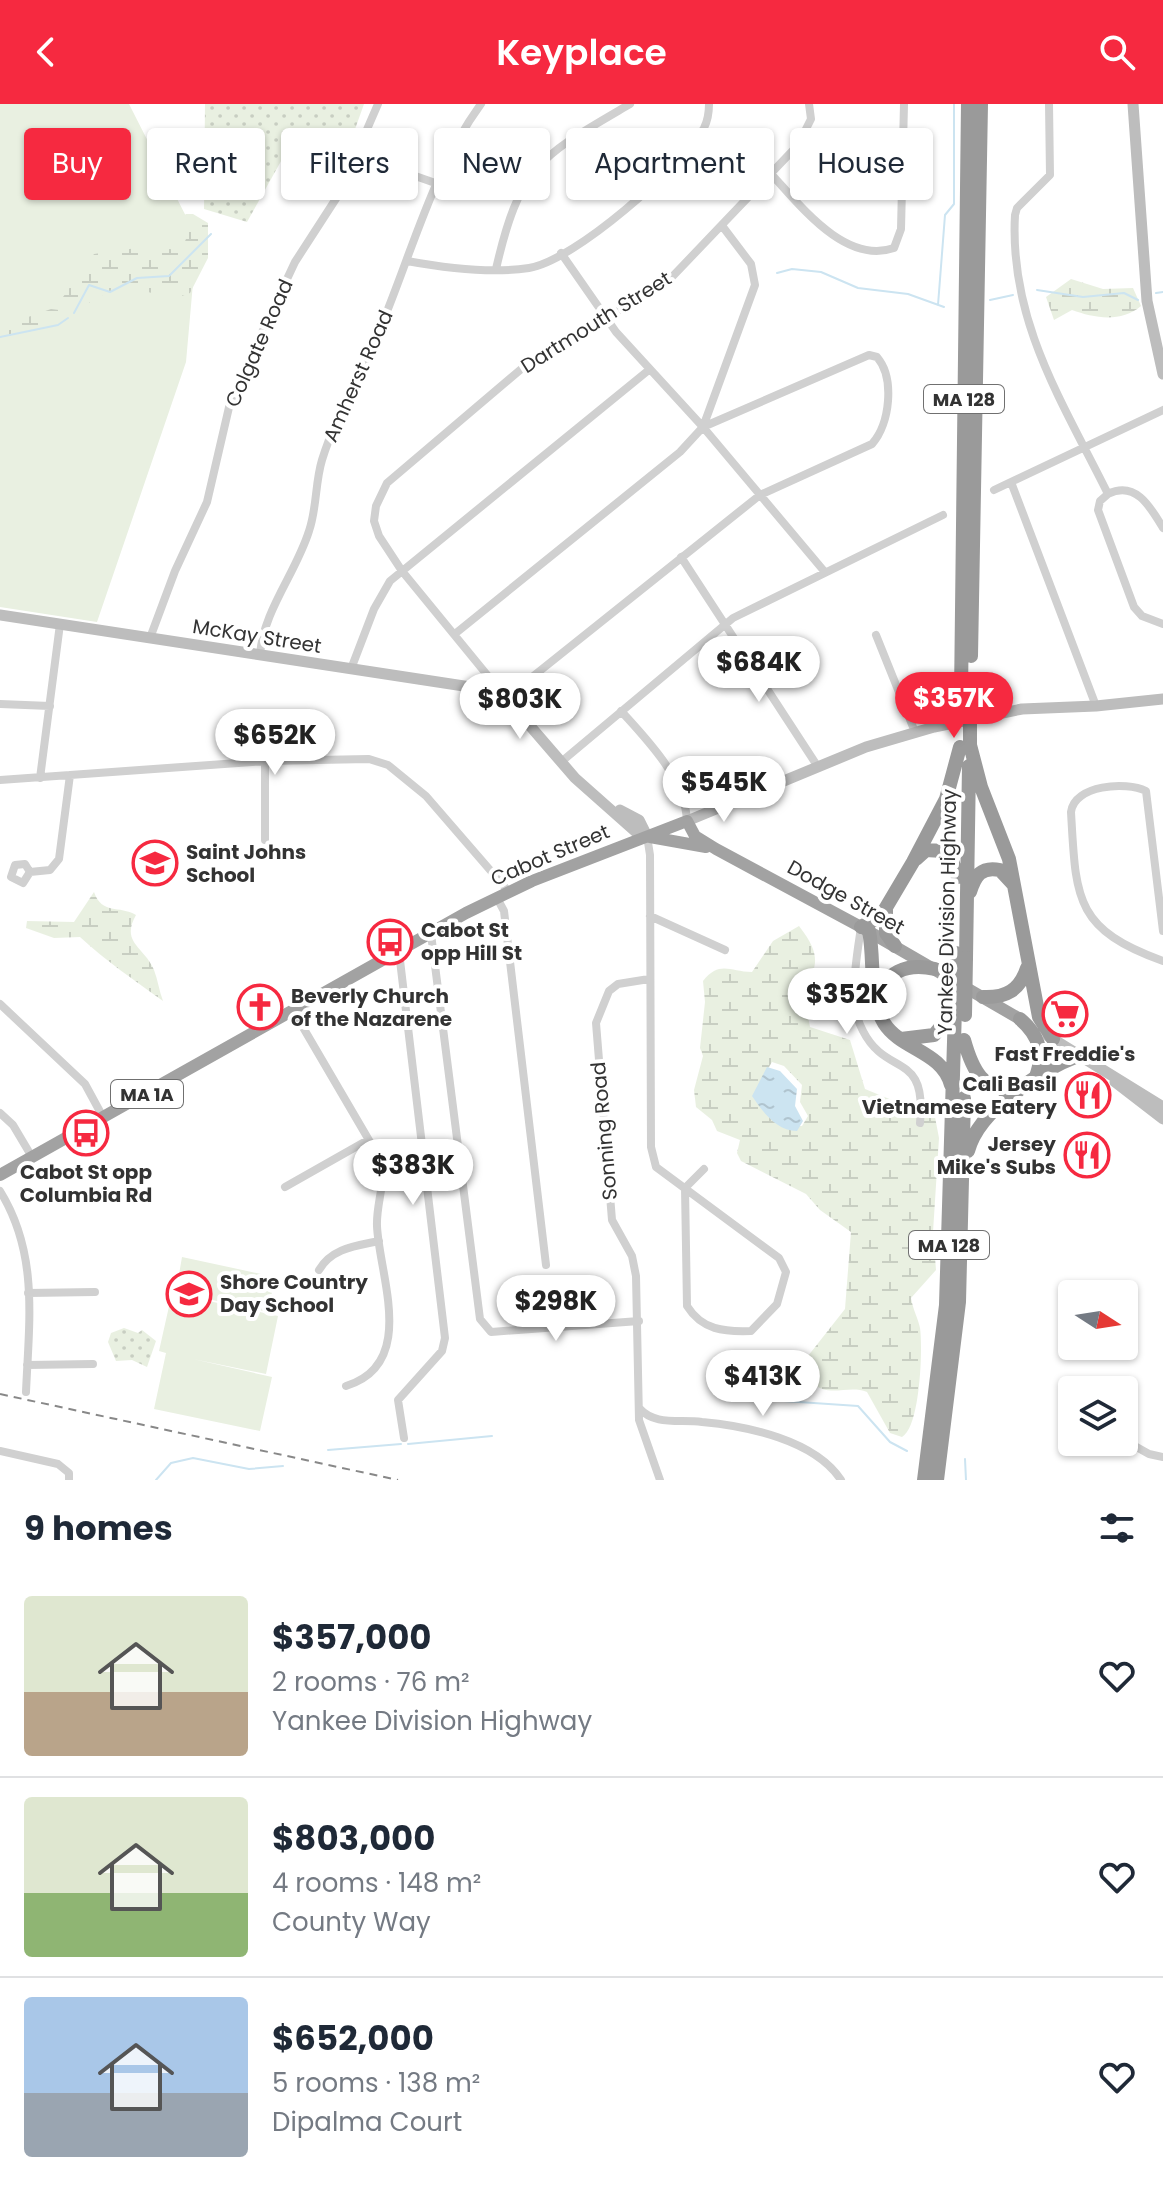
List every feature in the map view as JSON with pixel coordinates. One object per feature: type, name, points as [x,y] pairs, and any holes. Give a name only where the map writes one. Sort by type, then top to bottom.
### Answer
[{"type":"highway","name":"Yankee Division Highway","points":[[966,694],[968,104]]},
{"type":"highway","name":"Yankee Division Highway","points":[[961,956],[967,908],[965,746],[981,104]]},
{"type":"highway","name":"Yankee Division Highway","points":[[924,1480],[945,1330],[960,1012],[958,877],[965,746]]},
{"type":"highway","points":[[954,1115],[945,1070],[888,1029],[877,1006],[865,929],[887,909],[913,862],[949,792],[965,746]]},
{"type":"highway","points":[[965,746],[1006,850],[1039,1017],[1053,1039]]},
{"type":"highway","name":"Cabot Street","points":[[0,1175],[503,895],[687,821]]},
{"type":"highway","name":"Dodge Street","points":[[687,821],[695,836],[716,849],[865,929],[1020,1019]]},
{"type":"highway","name":"Dodge Street","points":[[647,836],[716,849]]},
{"type":"highway","points":[[913,862],[926,850],[938,849],[952,861],[958,877]]},
{"type":"highway","points":[[967,908],[973,881],[981,871],[1000,870],[1013,884]]},
{"type":"highway","points":[[887,909],[886,933],[895,946]]},
{"type":"highway","points":[[877,1006],[881,988],[892,974],[907,967],[935,969]]},
{"type":"highway","points":[[983,997],[1012,992],[1028,968]]},
{"type":"highway","name":"Yankee Division Highway","points":[[937,1480],[957,1329],[963,1195],[964,1040],[960,1012]]},
{"type":"highway","points":[[901,1039],[934,1035],[960,1012]]},
{"type":"highway","points":[[1020,1019],[1034,1032],[1040,1047],[1041,1062],[1035,1079]]},
{"type":"highway","points":[[964,1040],[974,1070],[984,1083],[1018,1091]]},
{"type":"highway","points":[[963,1195],[968,1149],[975,1130],[1018,1091],[1080,1055]]},
{"type":"main road","points":[[1133,104],[1144,276],[1163,374]]},
{"type":"main road","name":"McKay Street","points":[[0,615],[482,688],[506,698]]},
{"type":"main road","points":[[506,698],[561,762],[608,806],[639,820],[647,836]]},
{"type":"main road","name":"Cabot Street","points":[[687,821],[818,767],[915,732],[1012,710],[1163,699]]},
{"type":"main road","name":"Dodge Street","points":[[1020,1019],[1163,1107]]},
{"type":"main road","name":"Dodge Street","points":[[1080,1055],[1163,1119]]},
{"type":"street","name":"Colgate Road","points":[[368,128],[378,104]]},
{"type":"street","name":"Amherst Road","points":[[466,128],[481,104]]},
{"type":"street","points":[[496,269],[513,209],[536,166],[548,153],[630,104]]},
{"type":"street","points":[[407,261],[496,269],[529,268],[561,253],[600,229],[647,191],[704,128],[709,104]]},
{"type":"street","name":"Dartmouth Street","points":[[774,172],[807,131],[809,104]]},
{"type":"street","points":[[774,177],[836,237],[867,248],[894,248],[901,229],[904,104]]},
{"type":"street","points":[[1049,104],[1050,175],[1017,208],[1015,215],[1017,285],[1043,363],[1108,494]]},
{"type":"street","name":"Amherst Road","points":[[260,655],[265,628],[309,534],[317,479],[327,446],[434,194]]},
{"type":"street","name":"Colgate Road","points":[[150,638],[175,571],[207,502],[230,403],[295,262],[336,200]]},
{"type":"street","name":"Dartmouth Street","points":[[506,698],[456,633],[402,571],[374,521],[376,506],[387,483],[518,370],[672,277],[748,200]]},
{"type":"street","points":[[456,633],[680,452],[703,427],[755,285],[751,264],[723,227]]},
{"type":"street","points":[[561,253],[606,318],[824,571]]},
{"type":"street","points":[[506,698],[760,495],[872,444],[880,435],[886,417],[885,371],[881,361],[869,355],[857,357],[703,427]]},
{"type":"street","points":[[351,669],[382,591],[402,571],[650,369]]},
{"type":"street","points":[[994,490],[1163,410]]},
{"type":"street","points":[[1011,482],[1096,706]]},
{"type":"street","points":[[1163,528],[1141,496],[1124,490],[1108,494],[1100,501],[1098,510],[1128,594],[1138,613],[1163,624]]},
{"type":"street","points":[[561,762],[727,624],[824,571],[943,515]]},
{"type":"street","points":[[681,557],[818,767]]},
{"type":"street","points":[[40,778],[60,624]]},
{"type":"street","points":[[876,635],[915,732]]},
{"type":"street","points":[[0,704],[50,706]]},
{"type":"street","points":[[621,711],[668,770],[686,807],[687,821]]},
{"type":"street","points":[[0,780],[265,761],[369,759],[388,765],[426,796],[503,895],[546,1265]]},
{"type":"street","points":[[265,761],[265,840]]},
{"type":"street","points":[[30,872],[50,870],[59,859],[70,775]]},
{"type":"street","points":[[1163,931],[1146,791],[1130,786],[1084,793],[1072,804],[1071,812],[1075,871],[1085,911],[1098,928],[1163,961]]},
{"type":"street","points":[[647,836],[650,855],[651,1147],[656,1167],[685,1188],[779,1258],[786,1272],[777,1304],[751,1331],[710,1328],[695,1319],[687,1306],[685,1188],[704,1169]]},
{"type":"street","points":[[650,916],[725,950]]},
{"type":"street","points":[[865,929],[856,970],[860,1026],[872,1044],[917,1078],[921,1093],[920,1123]]},
{"type":"street","points":[[431,934],[480,1319],[484,1327],[491,1332],[639,1321]]},
{"type":"street","points":[[399,952],[445,1338],[442,1351],[398,1400],[404,1438]]},
{"type":"street","name":"Sonning Road","points":[[649,979],[618,984],[609,991],[596,1023],[612,1220],[632,1256],[639,1321],[638,1407],[645,1444],[660,1480]]},
{"type":"street","points":[[0,1004],[85,1084],[104,1119]]},
{"type":"street","points":[[294,1012],[380,1159],[385,1175],[377,1224],[389,1288],[387,1341],[381,1357],[360,1381],[346,1386]]},
{"type":"street","points":[[0,1113],[13,1125],[32,1157]]},
{"type":"street","points":[[285,1187],[368,1140]]},
{"type":"street","points":[[0,1191],[25,1242],[28,1293],[26,1392]]},
{"type":"street","points":[[319,1270],[325,1260],[336,1253],[379,1241]]},
{"type":"street","points":[[28,1293],[95,1292]]},
{"type":"street","points":[[27,1365],[93,1364]]},
{"type":"street","points":[[638,1407],[647,1417],[656,1420],[704,1422],[786,1441],[828,1463],[841,1480]]},
{"type":"street","points":[[1138,1448],[1163,1457]]},
{"type":"street","points":[[0,1451],[64,1467],[69,1480]]},
{"type":"green space","points":[[0,104],[129,104],[147,139],[147,200],[178,200],[197,238],[186,362],[97,622],[0,607]]},
{"type":"green space","points":[[205,104],[364,104],[355,128],[281,128],[281,161],[265,190],[265,128],[205,128]]},
{"type":"green space","points":[[204,200],[259,200],[247,222],[204,209]]},
{"type":"green space","points":[[193,214],[208,223],[208,258],[190,293],[172,297],[121,288],[76,308],[62,304],[63,297],[94,254],[144,247],[181,250],[186,239],[181,218]]},
{"type":"green space","points":[[1071,279],[1103,289],[1133,288],[1141,306],[1116,317],[1072,310],[1054,320],[1046,297]]},
{"type":"green space","points":[[51,309],[59,310],[66,318],[36,334],[0,336],[0,323],[14,322]]},
{"type":"green space","points":[[94,892],[106,907],[136,915],[132,924],[132,939],[154,970],[163,1001],[80,937],[54,938],[26,928],[27,921],[74,922]]},
{"type":"green space","points":[[799,926],[808,940],[815,959],[807,994],[810,1027],[850,1040],[865,1089],[904,1105],[925,1108],[935,1117],[939,1138],[933,1232],[936,1270],[911,1298],[920,1328],[920,1369],[913,1419],[902,1437],[890,1433],[867,1392],[825,1390],[811,1382],[808,1356],[845,1309],[851,1232],[820,1210],[806,1194],[741,1161],[737,1153],[740,1140],[717,1131],[712,1120],[696,1107],[694,1090],[703,1056],[700,1048],[705,1002],[703,981],[720,969],[752,972],[773,941]],"holes":[[[772,1062],[784,1066],[802,1085],[800,1102],[808,1116],[802,1126],[793,1126],[757,1087]]]},
{"type":"green space","points":[[182,1257],[275,1277],[268,1312],[176,1292]]},
{"type":"green space","points":[[172,1293],[278,1316],[266,1374],[193,1359],[272,1377],[260,1431],[154,1409],[166,1353],[159,1351]]},
{"type":"green space","points":[[124,1328],[138,1333],[142,1330],[156,1341],[147,1367],[132,1360],[116,1361],[108,1342],[111,1333]]},
{"type":"water","points":[[767,1067],[780,1071],[797,1089],[795,1106],[803,1121],[797,1131],[776,1124],[752,1096]]},
{"type":"waterway","points":[[938,305],[945,215],[954,204],[954,104]]},
{"type":"waterway","points":[[74,313],[89,285],[110,292],[137,278],[169,276],[211,234]]},
{"type":"waterway","points":[[777,273],[792,269],[821,272],[858,288],[908,294],[944,307]]},
{"type":"waterway","points":[[1037,290],[1083,297],[1124,293],[1138,300]]},
{"type":"waterway","points":[[1156,293],[1163,292]]},
{"type":"waterway","points":[[990,300],[1013,295]]},
{"type":"waterway","points":[[0,337],[58,325],[68,318]]},
{"type":"waterway","points":[[784,1401],[858,1406],[890,1442],[907,1451]]},
{"type":"waterway","points":[[408,1444],[492,1436]]},
{"type":"waterway","points":[[328,1450],[401,1444]]},
{"type":"waterway","points":[[156,1480],[171,1463],[193,1458],[249,1469],[283,1466]]},
{"type":"waterway","points":[[965,1459],[966,1480]]},
{"type":"railway","points":[[0,1394],[398,1480]]},
{"type":"place","name":"Saint Johns School","points":[[155,863]]},
{"type":"place","name":"Cabot St opp Hill St","points":[[390,942]]},
{"type":"place","name":"Beverly Church of the Nazarene","points":[[260,1007]]},
{"type":"place","name":"Fast Freddie's","points":[[1065,1014]]},
{"type":"place","name":"Cali Basil Vietnamese Eatery","points":[[1088,1095]]},
{"type":"place","name":"Cabot St opp Columbia Rd","points":[[86,1133]]},
{"type":"place","name":"Jersey Mike's Subs","points":[[1087,1155]]},
{"type":"place","name":"Shore Country Day School","points":[[189,1294]]}]
